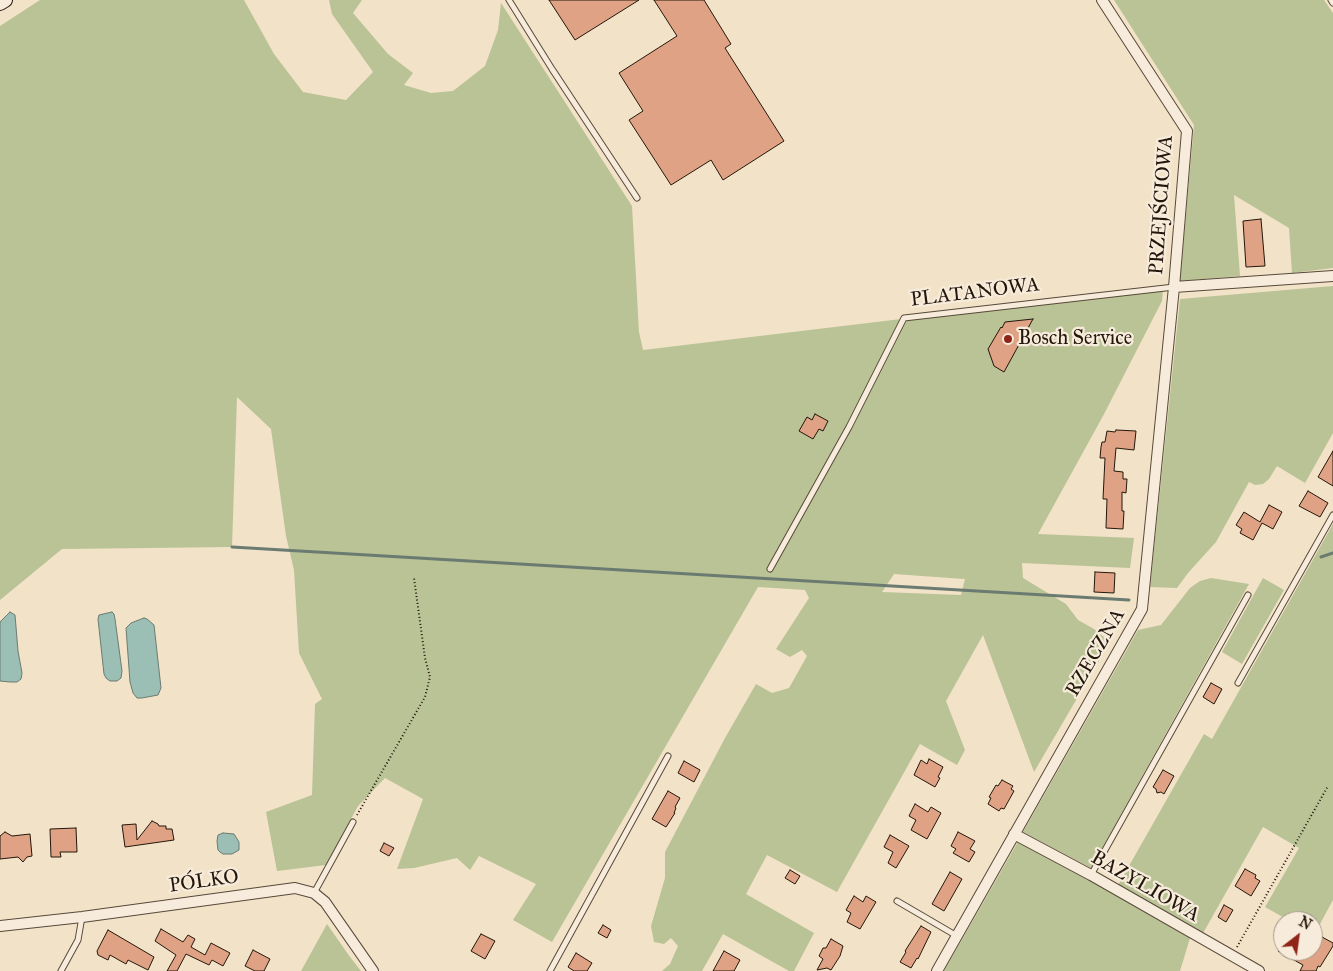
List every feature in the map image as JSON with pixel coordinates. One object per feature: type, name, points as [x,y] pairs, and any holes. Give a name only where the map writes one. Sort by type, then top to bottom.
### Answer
[{"type":"main road","points":[[0,3],[5,0]]},
{"type":"street","name":"PRZEJŚCIOWA","points":[[1102,0],[1187,131],[1174,287]]},
{"type":"street","name":"PLATANOWA","points":[[1174,287],[1333,276]]},
{"type":"street","name":"RZECZNA","points":[[937,971],[1142,609],[1174,287]]},
{"type":"street","name":"BAZYLIOWA","points":[[1014,834],[1091,875],[1259,971]]},
{"type":"street","name":"PÓLKO","points":[[0,926],[82,917],[285,888],[304,889],[314,893]]},
{"type":"street","points":[[314,893],[325,902],[338,919],[373,971]]},
{"type":"lane","points":[[509,0],[637,198]]},
{"type":"lane","name":"PLATANOWA","points":[[770,569],[849,427],[904,318],[1174,287]]},
{"type":"lane","points":[[1238,683],[1333,515]]},
{"type":"lane","points":[[1091,875],[1248,594]]},
{"type":"lane","points":[[550,971],[668,756]]},
{"type":"lane","points":[[314,893],[353,822]]},
{"type":"lane","points":[[897,901],[956,936]]},
{"type":"lane","points":[[61,971],[78,940],[82,917]]},
{"type":"path","points":[[353,822],[425,697],[430,677],[425,658],[414,578]]},
{"type":"path","points":[[1232,956],[1328,786]]},
{"type":"green space","points":[[40,0],[244,0],[274,54],[303,92],[346,100],[373,72],[332,14],[329,0],[362,0],[353,13],[388,54],[413,73],[404,85],[431,93],[453,91],[485,66],[498,30],[501,3],[632,206],[639,332],[643,350],[1051,301],[1163,290],[1162,301],[1103,416],[1038,534],[1134,538],[1130,568],[1022,563],[1023,578],[1066,604],[1078,620],[1094,629],[1110,642],[1034,772],[983,635],[946,701],[965,750],[957,765],[920,744],[837,892],[767,855],[746,894],[814,933],[794,971],[789,971],[723,934],[702,971],[662,971],[670,964],[678,946],[671,938],[664,944],[654,942],[651,926],[665,878],[665,852],[725,738],[756,684],[772,693],[789,688],[807,656],[802,650],[790,657],[776,649],[809,598],[805,590],[758,587],[552,942],[513,920],[536,884],[479,856],[470,870],[457,858],[414,868],[397,869],[423,799],[385,778],[358,806],[326,865],[277,871],[266,812],[312,795],[315,704],[322,699],[299,653],[294,570],[286,536],[271,429],[237,397],[232,547],[62,549],[0,600],[0,26]],"holes":[[[894,574],[965,579],[961,595],[882,592]]]},
{"type":"green space","points":[[1114,0],[1324,0],[1333,13],[1333,268],[1292,273],[1289,228],[1234,195],[1240,276],[1180,281],[1194,125]]},
{"type":"green space","points":[[1333,286],[1333,433],[1305,483],[1277,466],[1269,479],[1263,484],[1255,485],[1249,482],[1216,542],[1177,588],[1150,587],[1180,299]]},
{"type":"green space","points":[[1333,524],[1333,900],[1323,918],[1323,911],[1273,911],[1265,907],[1299,848],[1263,827],[1202,935],[1117,887],[1204,734],[1212,739]]},
{"type":"green space","points":[[1211,578],[1249,584],[1091,868],[1023,832],[1138,630],[1161,625],[1190,588],[1200,581]]},
{"type":"green space","points":[[1263,578],[1284,590],[1242,664],[1222,652]]},
{"type":"green space","points":[[1019,840],[1190,938],[1180,971],[944,971]]},
{"type":"green space","points":[[327,924],[350,957],[361,971],[301,971]]},
{"type":"water","points":[[10,612],[15,615],[22,673],[21,679],[17,682],[0,681],[0,622]]},
{"type":"water","points":[[112,612],[115,619],[122,671],[121,678],[117,681],[110,681],[104,674],[98,619],[99,615]]},
{"type":"water","points":[[144,618],[154,625],[161,688],[158,695],[137,698],[133,693],[130,682],[126,628],[131,623]]},
{"type":"water","points":[[223,833],[234,834],[239,842],[239,850],[232,854],[223,854],[218,850],[218,835]]},
{"type":"building","points":[[549,0],[639,0],[575,40]]},
{"type":"building","points":[[654,0],[704,0],[731,44],[725,48],[784,141],[723,180],[711,160],[671,185],[629,120],[643,111],[619,73],[677,36]]},
{"type":"building","points":[[1261,219],[1265,266],[1246,267],[1243,221]]},
{"type":"building","name":"Bosch Service","points":[[1033,319],[1004,372],[994,366],[988,349],[1005,322]]},
{"type":"building","points":[[815,414],[828,421],[823,431],[819,429],[813,439],[799,431],[807,417],[812,420]]},
{"type":"building","points":[[1116,430],[1136,431],[1134,450],[1116,448],[1114,471],[1123,472],[1123,479],[1127,479],[1126,493],[1122,492],[1123,529],[1106,528],[1107,499],[1103,499],[1105,458],[1100,458],[1102,442],[1105,442],[1107,431],[1115,432]]},
{"type":"building","points":[[1333,451],[1333,486],[1318,477]]},
{"type":"building","points":[[1308,491],[1328,503],[1320,517],[1299,506]]},
{"type":"building","points":[[1269,505],[1282,512],[1273,529],[1262,523],[1253,540],[1240,533],[1242,529],[1236,525],[1244,512],[1260,522]]},
{"type":"building","points":[[1095,572],[1115,573],[1114,593],[1094,592]]},
{"type":"building","points":[[1211,683],[1222,689],[1214,704],[1203,697]]},
{"type":"building","points":[[929,759],[943,767],[935,787],[914,775],[921,760],[927,764]]},
{"type":"building","points":[[684,761],[700,770],[694,782],[678,773]]},
{"type":"building","points":[[1163,770],[1174,776],[1164,794],[1161,792],[1157,793],[1153,787]]},
{"type":"building","points":[[1002,780],[1013,786],[1011,789],[1014,791],[1004,809],[1001,808],[999,811],[988,804],[991,798],[989,797],[996,785],[998,786]]},
{"type":"building","points":[[668,791],[680,798],[675,807],[675,813],[666,827],[652,819]]},
{"type":"building","points":[[915,804],[928,812],[931,807],[941,813],[927,839],[911,830],[916,820],[909,816]]},
{"type":"building","points":[[152,821],[159,826],[166,826],[166,829],[172,829],[174,840],[125,847],[122,825],[136,824],[137,840]]},
{"type":"building","points":[[76,828],[77,852],[60,852],[61,857],[51,857],[50,829]]},
{"type":"building","points":[[5,832],[12,836],[30,834],[32,856],[27,857],[23,862],[18,857],[0,859],[0,836]]},
{"type":"building","points":[[958,832],[975,841],[970,849],[975,852],[969,862],[953,853],[956,849],[951,846]]},
{"type":"building","points":[[890,835],[909,846],[896,868],[888,863],[893,852],[884,847]]},
{"type":"building","points":[[384,843],[394,848],[389,856],[380,851]]},
{"type":"building","points":[[1245,869],[1256,875],[1255,878],[1260,881],[1251,896],[1235,886]]},
{"type":"building","points":[[790,870],[800,876],[795,884],[785,878]]},
{"type":"building","points":[[950,872],[962,879],[944,911],[932,904]]},
{"type":"building","points":[[854,896],[863,902],[866,896],[876,902],[860,929],[847,922],[851,913],[846,910]]},
{"type":"building","points":[[1224,905],[1233,910],[1226,922],[1218,917]]},
{"type":"building","points":[[603,925],[611,930],[607,938],[598,933]]},
{"type":"building","points":[[921,926],[931,932],[918,959],[911,968],[900,962]]},
{"type":"building","points":[[161,929],[183,942],[188,935],[195,939],[191,947],[205,955],[211,943],[230,953],[223,966],[212,960],[209,965],[186,954],[177,971],[167,971],[176,955],[155,941]]},
{"type":"building","points":[[108,930],[154,957],[148,970],[128,960],[126,964],[110,955],[108,960],[98,955],[97,951]]},
{"type":"building","points":[[481,934],[495,941],[485,959],[471,951]]},
{"type":"building","points":[[1323,938],[1333,943],[1333,946],[1320,967],[1318,966],[1316,971],[1300,971],[1303,965],[1296,961],[1323,961]]},
{"type":"building","points":[[831,939],[843,946],[840,956],[831,970],[827,968],[817,970],[823,959],[819,956]]},
{"type":"building","points":[[253,950],[270,959],[264,971],[255,971],[245,966]]},
{"type":"building","points":[[724,951],[740,960],[734,971],[713,971]]},
{"type":"building","points":[[576,953],[592,963],[587,971],[574,971],[568,967]]},
{"type":"waterway","points":[[232,547],[1129,600]]},
{"type":"waterway","points":[[1321,557],[1333,553]]},
{"type":"place","name":"Bosch Service","points":[[1008,339]]}]
